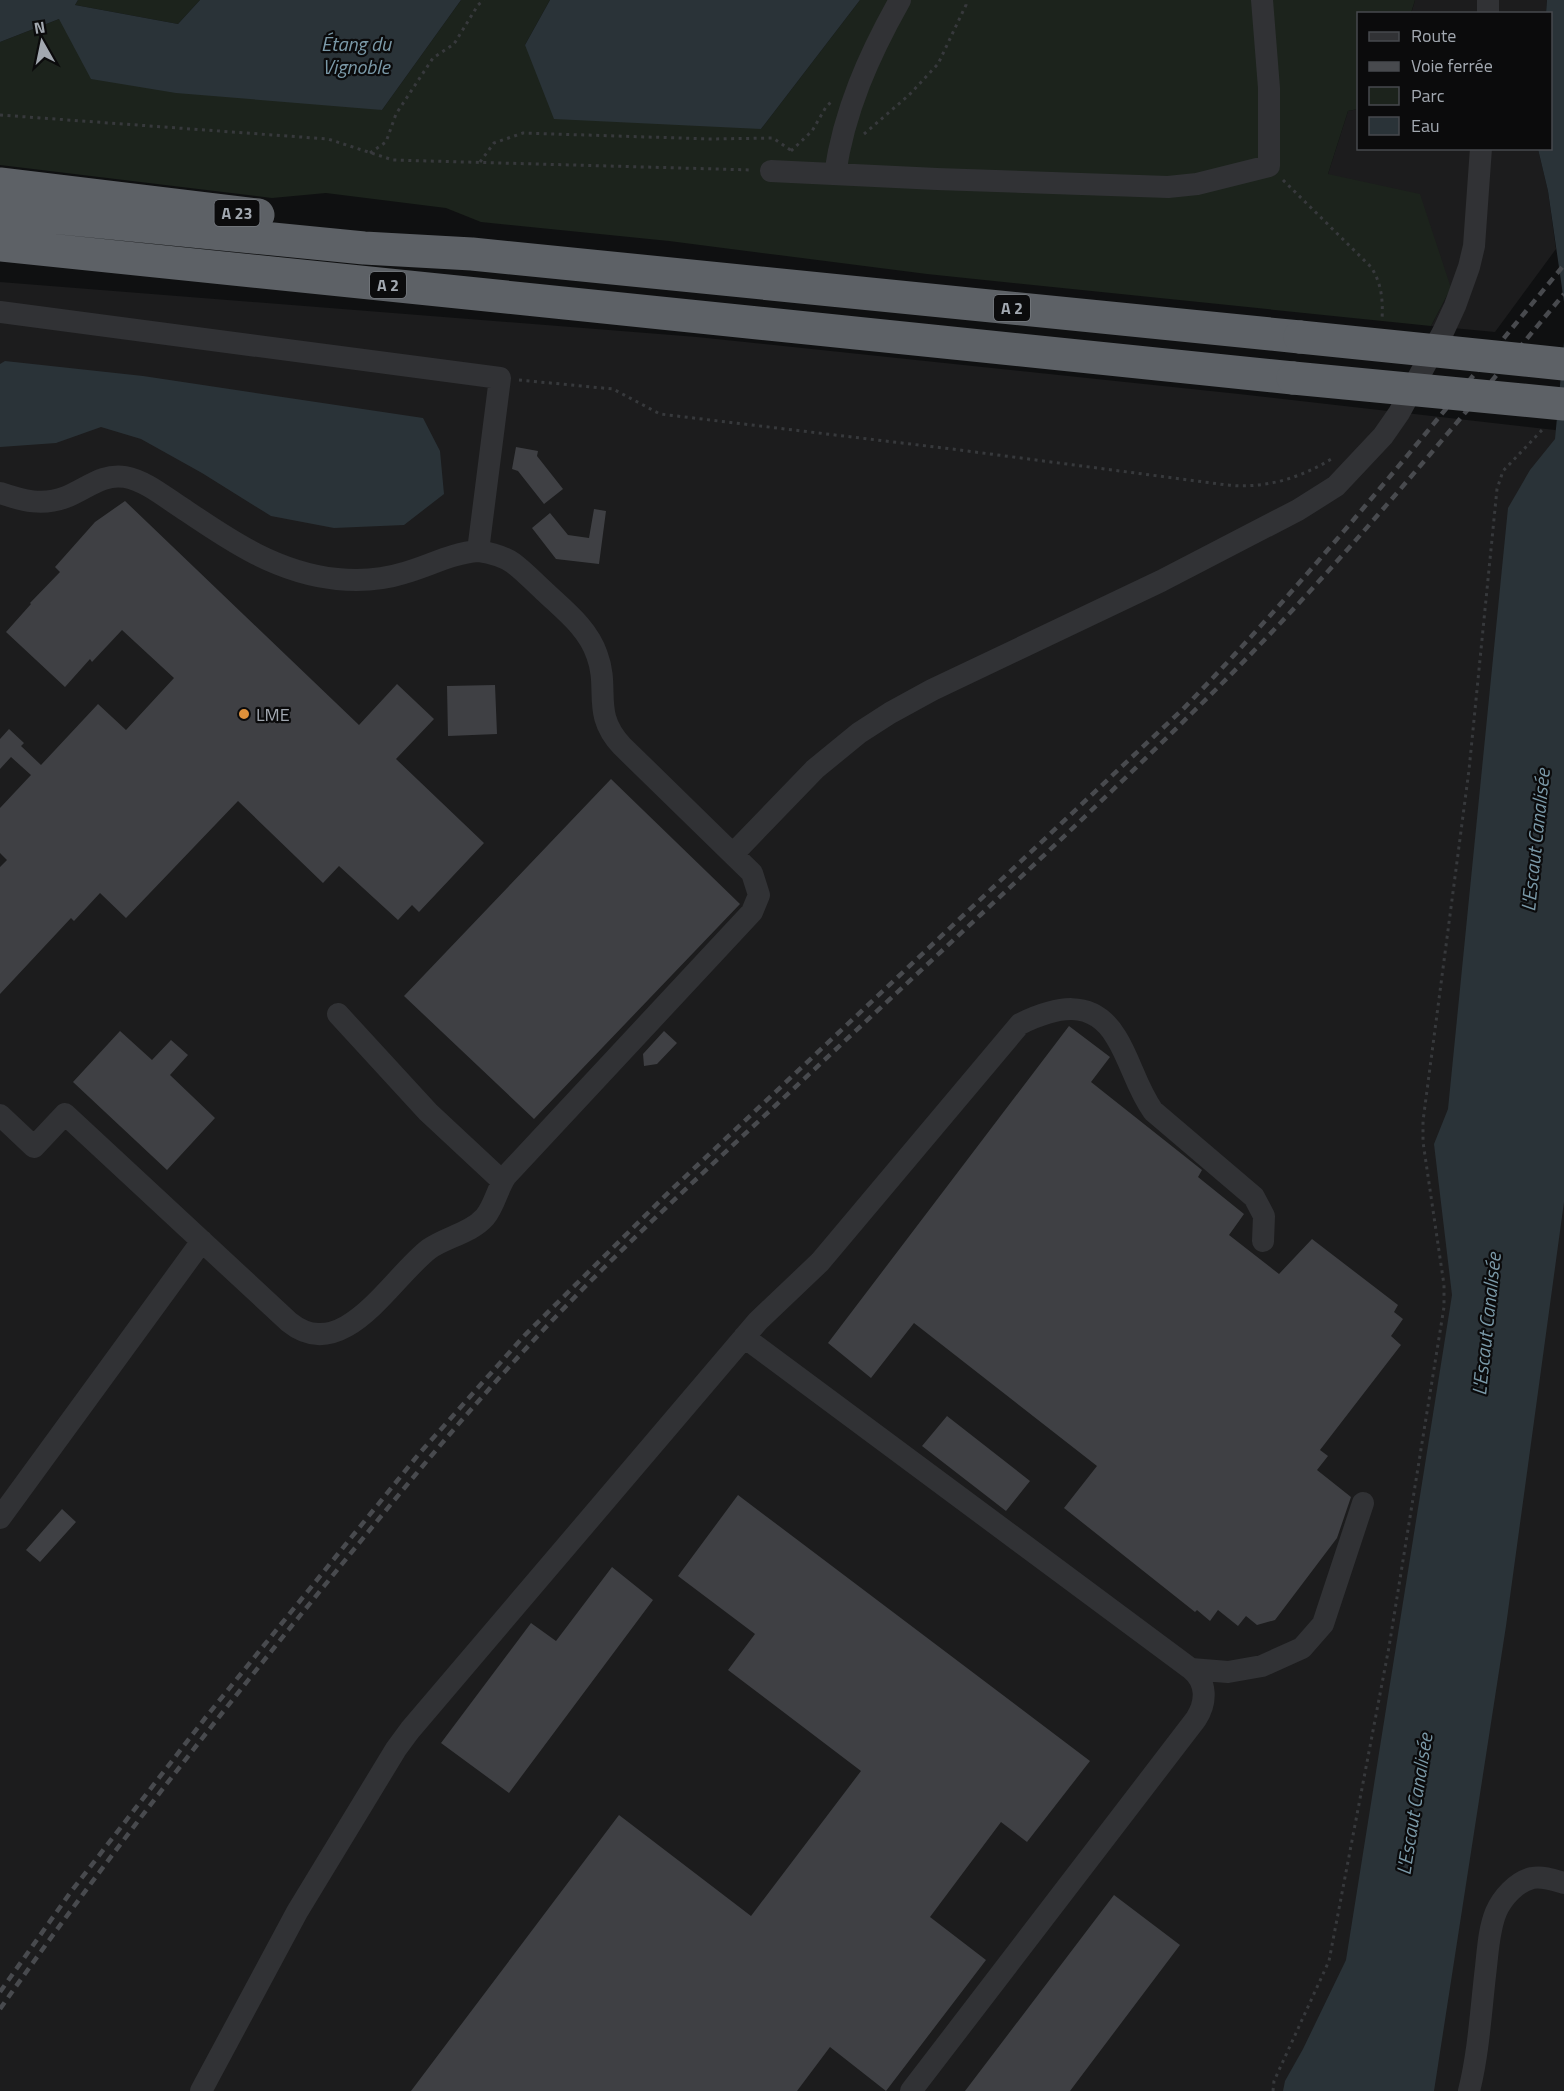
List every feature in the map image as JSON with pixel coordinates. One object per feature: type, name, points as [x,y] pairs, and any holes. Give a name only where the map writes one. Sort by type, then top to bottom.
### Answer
[{"type":"highway","name":"A 23","points":[[0,184],[333,224],[472,254]]},
{"type":"highway","name":"A 2","points":[[0,212],[364,248],[472,254],[1564,363]]},
{"type":"highway","name":"A 2","points":[[3,246],[1564,404]]},
{"type":"street","points":[[835,174],[838,150],[863,71],[900,0]]},
{"type":"street","points":[[771,171],[1168,187],[1197,184],[1269,166],[1268,70],[1262,0]]},
{"type":"street","points":[[734,854],[815,769],[860,733],[890,713],[932,690],[1161,581],[1298,510],[1336,486],[1383,436],[1399,413],[1455,306],[1474,246],[1481,150]]},
{"type":"street","points":[[0,312],[500,378],[478,551]]},
{"type":"street","points":[[0,493],[23,501],[51,501],[68,497],[108,477],[125,477],[143,483],[236,544],[261,557],[292,570],[331,578],[363,580],[395,576],[461,553],[478,551],[497,555],[514,564],[581,627],[598,655],[601,666],[603,714],[610,731],[622,746],[734,854],[752,873],[758,887],[758,901],[752,912],[502,1181],[493,1205],[480,1222],[431,1247],[355,1321],[329,1334],[312,1335],[297,1328],[65,1114],[34,1146],[0,1115]]},
{"type":"street","points":[[201,2091],[297,1912],[403,1739],[744,1337],[771,1307],[832,1248],[1020,1024],[1043,1013],[1074,1008],[1095,1013],[1116,1037],[1141,1095],[1153,1111],[1254,1197],[1264,1216],[1263,1240]]},
{"type":"street","points":[[338,1014],[428,1112],[502,1181]]},
{"type":"street","points":[[0,1518],[202,1241]]},
{"type":"street","points":[[744,1337],[1191,1669],[1201,1681],[1204,1697],[1201,1712],[911,2091]]},
{"type":"street","points":[[1191,1669],[1228,1672],[1262,1666],[1302,1648],[1323,1623],[1363,1503]]},
{"type":"street","points":[[1469,2091],[1490,1940],[1497,1911],[1506,1895],[1531,1878],[1564,1883]]},
{"type":"path","points":[[370,153],[386,142],[396,114],[433,58],[454,44],[478,5],[484,0]]},
{"type":"path","points":[[838,150],[854,144],[909,95],[938,64],[966,5],[966,0]]},
{"type":"path","points":[[0,115],[327,140],[393,160],[771,171],[812,130],[826,107],[834,100]]},
{"type":"path","points":[[480,162],[494,143],[523,133],[710,139],[773,138],[792,151]]},
{"type":"path","points":[[500,378],[613,389],[660,414],[1227,485],[1268,484],[1305,473]]},
{"type":"path","points":[[1273,2091],[1274,2081],[1329,1961],[1390,1636],[1444,1307],[1444,1285],[1423,1142],[1423,1121],[1469,770],[1497,489],[1499,479],[1508,466],[1543,429]]},
{"type":"shaded area","points":[[1415,0],[1547,0],[1546,12],[1412,12]]},
{"type":"shaded area","points":[[1357,109],[1357,150],[1538,150],[1548,191],[1556,249],[1495,332],[1431,326],[1451,288],[1328,174],[1348,111]]},
{"type":"shaded area","points":[[0,282],[697,337],[1564,431],[1564,2091],[0,2091]]},
{"type":"green space","points":[[78,0],[200,0],[178,24],[75,5]]},
{"type":"green space","points":[[461,0],[550,0],[525,45],[761,129],[860,0],[1415,0],[1411,12],[1357,12],[1357,109],[1348,111],[1328,174],[1420,194],[1451,288],[1431,326],[927,274],[669,241],[481,222],[446,208],[326,193],[272,198],[0,165],[0,42],[59,19],[382,110]]},
{"type":"water","name":"Étang du Vignoble","points":[[0,0],[78,0],[75,5],[178,24],[200,0],[461,0],[382,110],[176,93],[91,79],[59,19],[0,42]]},
{"type":"water","points":[[550,0],[860,0],[761,129],[554,119],[525,45]]},
{"type":"water","points":[[1547,0],[1564,0],[1564,302],[1548,191],[1538,150],[1552,150],[1552,12],[1546,12]]},
{"type":"water","name":"L'Escaut Canalisée","points":[[1564,342],[1564,1202],[1506,1626],[1434,2091],[1283,2091],[1285,2081],[1346,1960],[1452,1295],[1434,1144],[1448,1109],[1508,508],[1530,470],[1555,439]]},
{"type":"water","points":[[5,361],[143,376],[423,418],[440,451],[444,494],[404,525],[334,528],[271,516],[202,473],[141,439],[101,427],[56,443],[0,447],[0,364]]},
{"type":"building","points":[[516,447],[538,451],[537,456],[563,489],[544,504],[518,471],[512,469]]},
{"type":"building","name":"LME","points":[[125,501],[359,725],[397,684],[434,719],[396,759],[484,843],[419,912],[412,905],[398,920],[339,866],[323,883],[238,801],[126,918],[100,893],[74,921],[71,918],[0,994],[0,867],[7,860],[0,853],[0,808],[31,775],[11,757],[0,769],[0,739],[9,729],[24,743],[21,746],[41,765],[98,704],[126,730],[174,678],[122,630],[92,662],[90,659],[65,687],[6,632],[60,572],[55,567],[95,522]]},
{"type":"building","points":[[594,509],[606,511],[599,564],[556,559],[532,528],[550,513],[568,535],[589,538]]},
{"type":"building","points":[[495,685],[497,734],[448,736],[447,686]]},
{"type":"building","points":[[611,779],[740,904],[534,1119],[404,996]]},
{"type":"building","points":[[1069,1026],[1110,1057],[1091,1082],[1202,1170],[1198,1177],[1244,1214],[1229,1235],[1279,1274],[1312,1239],[1398,1305],[1394,1312],[1403,1319],[1391,1336],[1401,1345],[1320,1450],[1328,1456],[1317,1470],[1351,1497],[1337,1538],[1275,1620],[1257,1625],[1246,1616],[1238,1626],[1218,1610],[1210,1621],[1197,1610],[1195,1612],[1064,1508],[1097,1466],[914,1323],[871,1378],[828,1343]]},
{"type":"building","points":[[120,1031],[152,1060],[171,1040],[188,1055],[170,1075],[215,1118],[167,1170],[73,1082]]},
{"type":"building","points":[[664,1031],[677,1043],[657,1064],[644,1066],[643,1054]]},
{"type":"building","points":[[947,1416],[1030,1481],[1006,1511],[922,1446]]},
{"type":"building","points":[[738,1495],[1090,1761],[1027,1842],[1001,1822],[930,1917],[986,1960],[886,2091],[830,2047],[797,2091],[411,2091],[619,1815],[751,1916],[861,1771],[728,1670],[755,1634],[678,1576]]},
{"type":"building","points":[[62,1509],[76,1522],[40,1562],[26,1550]]},
{"type":"building","points":[[612,1567],[653,1600],[509,1793],[441,1743],[531,1623],[556,1641]]},
{"type":"building","points":[[1114,1895],[1180,1945],[1070,2091],[965,2091]]},
{"type":"railway","points":[[0,1992],[70,1893],[206,1717],[418,1455],[524,1336],[670,1191],[1183,709],[1331,547],[1564,265]]},
{"type":"railway","points":[[0,2009],[106,1864],[215,1721],[379,1519],[500,1376],[561,1311],[651,1222],[1037,862],[1242,664],[1384,508],[1564,294]]},
{"type":"place","name":"LME","points":[[244,714]]}]
